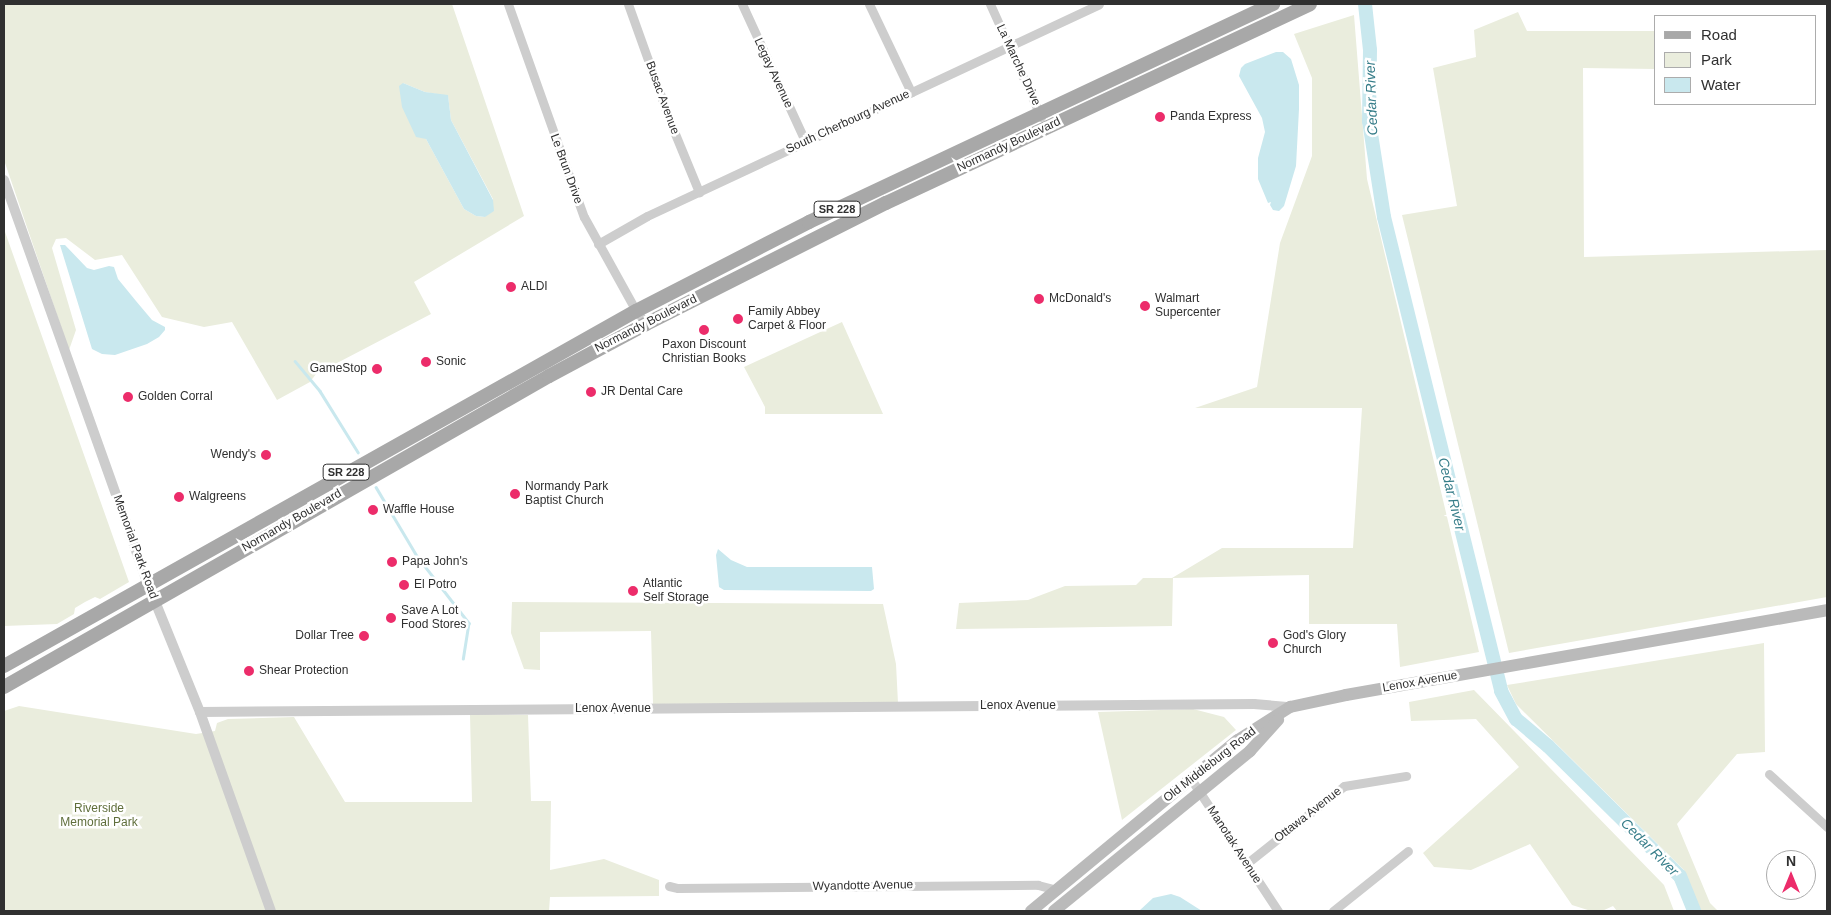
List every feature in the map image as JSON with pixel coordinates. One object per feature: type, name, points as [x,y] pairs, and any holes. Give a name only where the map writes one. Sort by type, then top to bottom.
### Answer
[{"type":"main road","name":"Normandy Boulevard","points":[[4,666],[636,311],[809,222],[1273,4]]},
{"type":"main road","name":"Normandy Boulevard","points":[[4,687],[542,379],[646,324],[886,203],[1310,4]]},
{"type":"main road","name":"Lenox Avenue","points":[[1290,707],[1346,695],[1827,610]]},
{"type":"main road","name":"Old Middleburg Road","points":[[1031,911],[1238,740],[1290,707]]},
{"type":"main road","name":"Old Middleburg Road","points":[[1054,911],[1250,751],[1290,707]]},
{"type":"main road","points":[[1057,890],[1074,895]]},
{"type":"street","name":"Le Brun Drive","points":[[508,4],[574,193],[598,244],[636,311],[646,324]]},
{"type":"street","name":"Busac Avenue","points":[[628,4],[670,124],[699,192]]},
{"type":"street","name":"Legay Avenue","points":[[742,4],[805,142]]},
{"type":"street","points":[[869,4],[910,92]]},
{"type":"street","name":"La Marche Drive","points":[[990,4],[1046,128]]},
{"type":"street","name":"South Cherbourg Avenue","points":[[598,244],[647,216],[1099,4]]},
{"type":"street","name":"Memorial Park Road","points":[[4,180],[148,584],[200,712],[271,911]]},
{"type":"street","name":"Lenox Avenue","points":[[200,712],[1254,704],[1290,707]]},
{"type":"street","points":[[1769,774],[1827,827]]},
{"type":"street","name":"Ottawa Avenue","points":[[1246,864],[1344,786],[1406,776]]},
{"type":"street","name":"Manotak Avenue","points":[[1191,779],[1278,911]]},
{"type":"street","points":[[1334,911],[1408,850]]},
{"type":"street","name":"Wyandotte Avenue","points":[[669,886],[678,888],[1038,885],[1057,890]]},
{"type":"green space","points":[[4,4],[452,4],[524,216],[414,282],[431,314],[316,374],[310,382],[277,400],[232,322],[204,327],[162,317],[122,255],[95,260],[66,238],[56,239],[52,248],[76,330],[69,350],[4,160]],"holes":[[[403,83],[425,92],[448,96],[451,120],[493,199],[485,217],[476,216],[464,209],[426,139]]]},
{"type":"green space","points":[[1518,12],[1527,31],[1654,31],[1654,69],[1583,68],[1584,257],[1827,250],[1827,597],[1509,653],[1402,215],[1457,206],[1433,68],[1476,57],[1474,30]]},
{"type":"green space","points":[[1354,15],[1367,179],[1479,652],[1400,667],[1397,624],[1309,624],[1309,575],[1173,578],[1172,626],[956,629],[959,603],[1028,600],[1065,586],[1136,585],[1143,578],[1172,578],[1222,548],[1353,548],[1362,408],[1195,408],[1257,387],[1280,243],[1312,156],[1312,78],[1294,34]]},
{"type":"green space","points":[[4,229],[129,582],[100,599],[95,597],[85,602],[75,608],[74,614],[57,624],[4,626]]},
{"type":"green space","points":[[842,322],[883,414],[765,414],[765,407],[744,367]]},
{"type":"green space","points":[[512,602],[883,604],[896,664],[898,703],[653,704],[651,631],[540,632],[540,670],[524,669],[511,633]]},
{"type":"green space","points":[[1764,643],[1765,752],[1737,754],[1677,824],[1710,903],[1718,911],[1700,911],[1684,870],[1516,704],[1507,685]]},
{"type":"green space","points":[[1474,690],[1664,885],[1674,911],[1617,911],[1613,906],[1602,911],[1591,911],[1572,905],[1530,844],[1471,870],[1434,867],[1423,853],[1519,767],[1476,719],[1411,721],[1409,702]]},
{"type":"green space","name":"Riverside Memorial Park","points":[[19,706],[196,734],[215,731],[217,723],[228,719],[294,717],[345,802],[472,802],[470,714],[528,715],[531,801],[551,801],[550,870],[604,859],[659,880],[659,896],[550,897],[549,911],[4,911],[4,711]]},
{"type":"green space","points":[[1193,709],[1224,717],[1236,730],[1122,820],[1098,712]]},
{"type":"water","points":[[1276,52],[1283,52],[1291,59],[1299,85],[1296,166],[1284,206],[1279,211],[1273,210],[1270,205],[1271,202],[1268,203],[1258,179],[1258,158],[1265,132],[1262,118],[1239,76],[1241,68],[1245,64]]},
{"type":"water","points":[[403,83],[425,92],[448,95],[451,120],[493,200],[494,211],[485,217],[476,216],[464,209],[426,139],[416,137],[402,107],[399,86]]},
{"type":"water","points":[[60,245],[65,245],[87,268],[94,270],[109,266],[114,267],[118,279],[152,320],[165,327],[165,330],[159,337],[147,344],[115,355],[102,354],[92,349]]},
{"type":"water","points":[[718,549],[731,560],[747,567],[872,567],[874,589],[871,591],[724,590],[719,587],[716,555]]},
{"type":"water","points":[[1171,894],[1180,897],[1202,911],[1139,911],[1153,898]]},
{"type":"waterway","name":"Cedar River","points":[[1365,4],[1370,50],[1369,121],[1384,217],[1501,691],[1516,719],[1548,746],[1680,876],[1694,911]]},
{"type":"waterway","points":[[295,361],[320,391],[358,452]]},
{"type":"waterway","points":[[376,487],[417,556],[469,623],[463,659]]},
{"type":"place","name":"Panda Express","points":[[1160,117]]},
{"type":"place","name":"ALDI","points":[[511,287]]},
{"type":"place","name":"McDonald's","points":[[1039,299]]},
{"type":"place","name":"Walmart Supercenter","points":[[1145,306]]},
{"type":"place","name":"Family Abbey Carpet & Floor","points":[[738,319]]},
{"type":"place","name":"Paxon Discount Christian Books","points":[[704,330]]},
{"type":"place","name":"Sonic","points":[[426,362]]},
{"type":"place","name":"GameStop","points":[[377,369]]},
{"type":"place","name":"JR Dental Care","points":[[591,392]]},
{"type":"place","name":"Golden Corral","points":[[128,397]]},
{"type":"place","name":"Wendy's","points":[[266,455]]},
{"type":"place","name":"Normandy Park Baptist Church","points":[[515,494]]},
{"type":"place","name":"Walgreens","points":[[179,497]]},
{"type":"place","name":"Waffle House","points":[[373,510]]},
{"type":"place","name":"Papa John's","points":[[392,562]]},
{"type":"place","name":"El Potro","points":[[404,585]]},
{"type":"place","name":"Atlantic Self Storage","points":[[633,591]]},
{"type":"place","name":"Save A Lot Food Stores","points":[[391,618]]},
{"type":"place","name":"Dollar Tree","points":[[364,636]]},
{"type":"place","name":"God's Glory Church","points":[[1273,643]]},
{"type":"place","name":"Shear Protection","points":[[249,671]]}]
